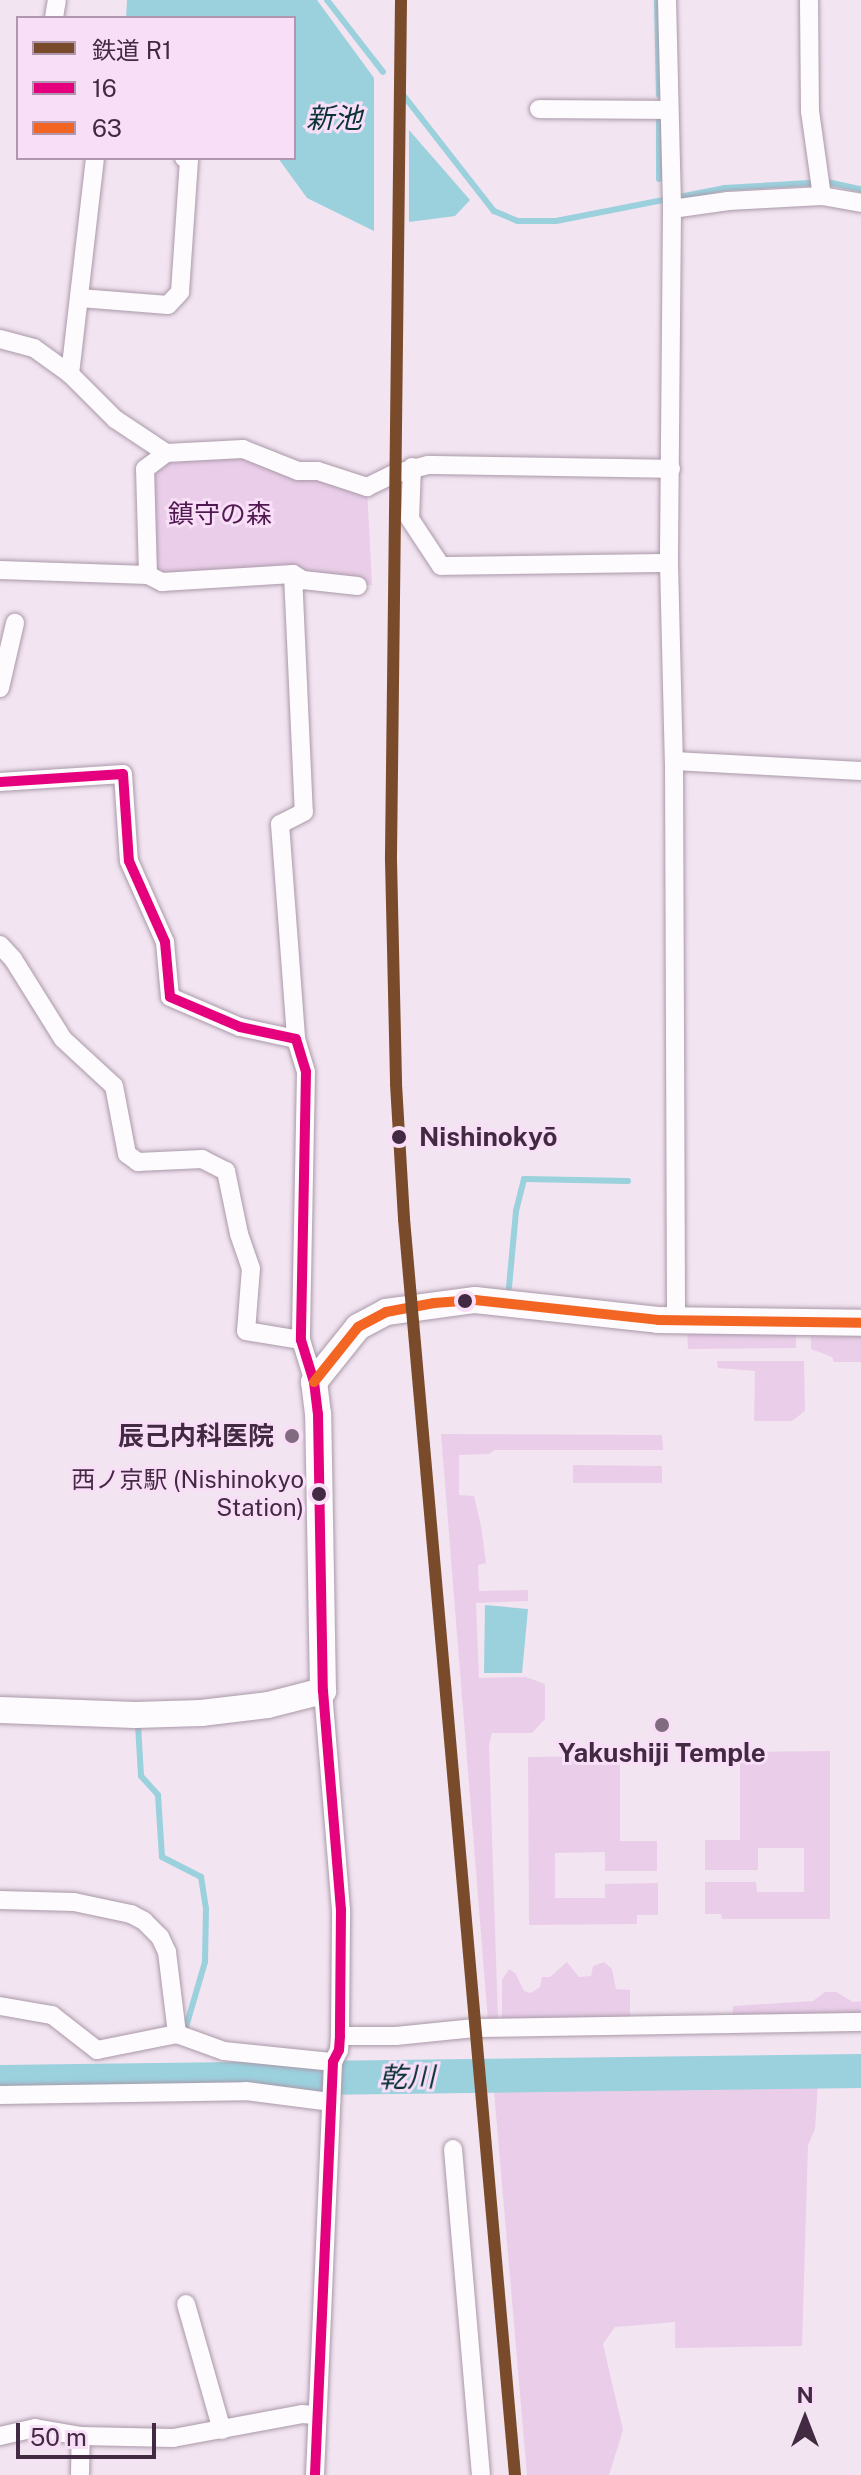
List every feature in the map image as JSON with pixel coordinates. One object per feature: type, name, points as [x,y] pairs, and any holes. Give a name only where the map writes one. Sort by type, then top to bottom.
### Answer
[{"type":"street","points":[[667,0],[672,209],[669,563],[674,761],[676,1319]]},
{"type":"street","points":[[809,0],[810,111],[822,196]]},
{"type":"street","points":[[539,109],[668,110]]},
{"type":"street","points":[[70,374],[95,160]]},
{"type":"street","points":[[80,298],[168,305],[180,292],[189,160]]},
{"type":"street","points":[[672,209],[728,201],[822,196],[861,203]]},
{"type":"street","points":[[1,337],[34,348],[70,374],[115,419],[166,453]]},
{"type":"street","points":[[148,575],[145,469],[166,453],[243,449],[298,471],[318,471],[367,487],[412,467],[570,465],[671,469]]},
{"type":"street","points":[[412,467],[410,519],[441,566],[669,563]]},
{"type":"street","points":[[0,570],[148,575],[162,582],[293,574],[303,580],[358,586]]},
{"type":"street","points":[[293,574],[304,812],[280,824],[296,1039],[306,1072],[301,1340],[314,1382],[318,1414],[323,1691],[341,1910],[340,2036],[333,2062],[315,2415],[315,2475]]},
{"type":"street","points":[[0,688],[15,623]]},
{"type":"street","points":[[674,761],[861,771]]},
{"type":"street","points":[[0,782],[123,774],[129,861],[165,942],[170,997],[240,1027],[296,1039]]},
{"type":"street","points":[[0,945],[13,959],[63,1039],[114,1086],[127,1154],[138,1162],[202,1159],[226,1171],[239,1234],[251,1268],[246,1331],[301,1340]]},
{"type":"street","points":[[314,1382],[358,1327],[386,1312],[413,1306],[475,1300],[634,1318],[861,1323]]},
{"type":"street","points":[[0,1710],[135,1715],[201,1713],[268,1705],[323,1691]]},
{"type":"street","points":[[0,1900],[74,1902],[131,1914],[144,1921],[160,1937],[167,1952],[177,2034]]},
{"type":"street","points":[[0,2006],[52,2015],[97,2050],[177,2034],[224,2051],[333,2062]]},
{"type":"street","points":[[340,2036],[396,2036],[475,2028],[861,2022]]},
{"type":"street","points":[[0,2095],[246,2091],[331,2102]]},
{"type":"street","points":[[453,2149],[481,2475]]},
{"type":"street","points":[[186,2304],[222,2430]]},
{"type":"street","points":[[0,2436],[35,2428],[81,2436],[173,2438],[302,2414],[315,2415]]},
{"type":"street","points":[[80,2475],[81,2436]]},
{"type":"green space","name":"鎮守の森","points":[[242,451],[367,488],[372,585],[149,574],[146,470],[167,454]]},
{"type":"green space","points":[[687,1331],[796,1332],[796,1348],[688,1349]]},
{"type":"green space","points":[[861,1334],[861,1362],[834,1362],[832,1357],[811,1349],[811,1335]]},
{"type":"green space","points":[[717,1361],[804,1361],[805,1411],[792,1421],[754,1421],[755,1371],[718,1368]]},
{"type":"green space","points":[[441,1434],[662,1435],[663,1450],[495,1450],[489,1454],[459,1455],[459,1495],[474,1496],[481,1526],[486,1563],[478,1565],[479,1591],[528,1590],[528,1601],[476,1603],[479,1678],[526,1677],[545,1684],[545,1719],[532,1733],[492,1733],[489,1745],[498,2020],[488,2021]]},
{"type":"green space","points":[[573,1465],[662,1466],[662,1483],[573,1483]]},
{"type":"green space","points":[[830,1751],[830,1919],[722,1919],[721,1914],[705,1914],[705,1882],[756,1882],[757,1892],[804,1892],[804,1848],[758,1848],[758,1870],[705,1870],[705,1840],[740,1840],[740,1752]]},
{"type":"green space","points":[[620,1756],[620,1841],[657,1841],[657,1871],[605,1871],[605,1852],[555,1853],[555,1898],[605,1898],[605,1884],[658,1883],[658,1915],[637,1915],[637,1924],[529,1925],[528,1757]]},
{"type":"green space","points":[[567,1962],[579,1977],[591,1976],[593,1966],[604,1962],[612,1969],[616,1989],[630,1990],[630,2023],[502,2021],[502,1980],[509,1969],[515,1973],[524,1991],[531,1993],[540,1987],[542,1977],[550,1977]]},
{"type":"green space","points":[[825,1992],[836,1992],[853,2002],[861,2001],[861,2016],[732,2022],[733,2006],[813,2001]]},
{"type":"green space","points":[[818,2084],[815,2129],[808,2145],[802,2346],[675,2348],[675,2322],[615,2327],[603,2344],[623,2430],[609,2475],[527,2475],[494,2091]]},
{"type":"water","name":"新池","points":[[127,0],[317,0],[374,78],[374,231],[307,198],[279,160],[296,160],[296,16],[126,16]]},
{"type":"water","points":[[409,130],[470,200],[455,216],[409,222]]},
{"type":"water","points":[[485,1605],[528,1609],[522,1673],[484,1673]]},
{"type":"waterway","points":[[327,0],[383,72]]},
{"type":"waterway","points":[[657,0],[659,95]]},
{"type":"waterway","points":[[404,96],[494,211],[518,221],[556,221],[724,188],[827,182],[861,189]]},
{"type":"waterway","points":[[659,118],[659,179]]},
{"type":"waterway","points":[[509,1287],[516,1211],[524,1179],[628,1181]]},
{"type":"waterway","points":[[135,1725],[138,1725],[141,1776],[158,1795],[162,1857],[201,1877],[206,1909],[205,1962],[186,2027]]},
{"type":"waterway","name":"乾川","points":[[0,2082],[861,2071]]},
{"type":"rail line","name":"R1","points":[[401,0],[391,860],[396,1084],[404,1219],[515,2475]]},
{"type":"transit line","name":"16","points":[[0,782],[123,774],[129,861],[165,942],[170,997],[240,1027],[296,1039],[306,1072],[301,1340],[314,1382],[318,1414],[323,1691],[341,1910],[340,2036],[339,2050],[333,2062],[315,2475]]},
{"type":"transit line","name":"63","points":[[314,1382],[358,1327],[386,1312],[434,1303],[475,1300],[658,1320],[861,1323]]},
{"type":"place","name":"Nishinokyō","points":[[399,1137]]},
{"type":"place","name":"辰己内科医院","points":[[292,1436]]},
{"type":"place","name":"西ノ京駅 (Nishinokyo Station)","points":[[319,1494]]},
{"type":"place","name":"Yakushiji Temple","points":[[662,1725]]}]
